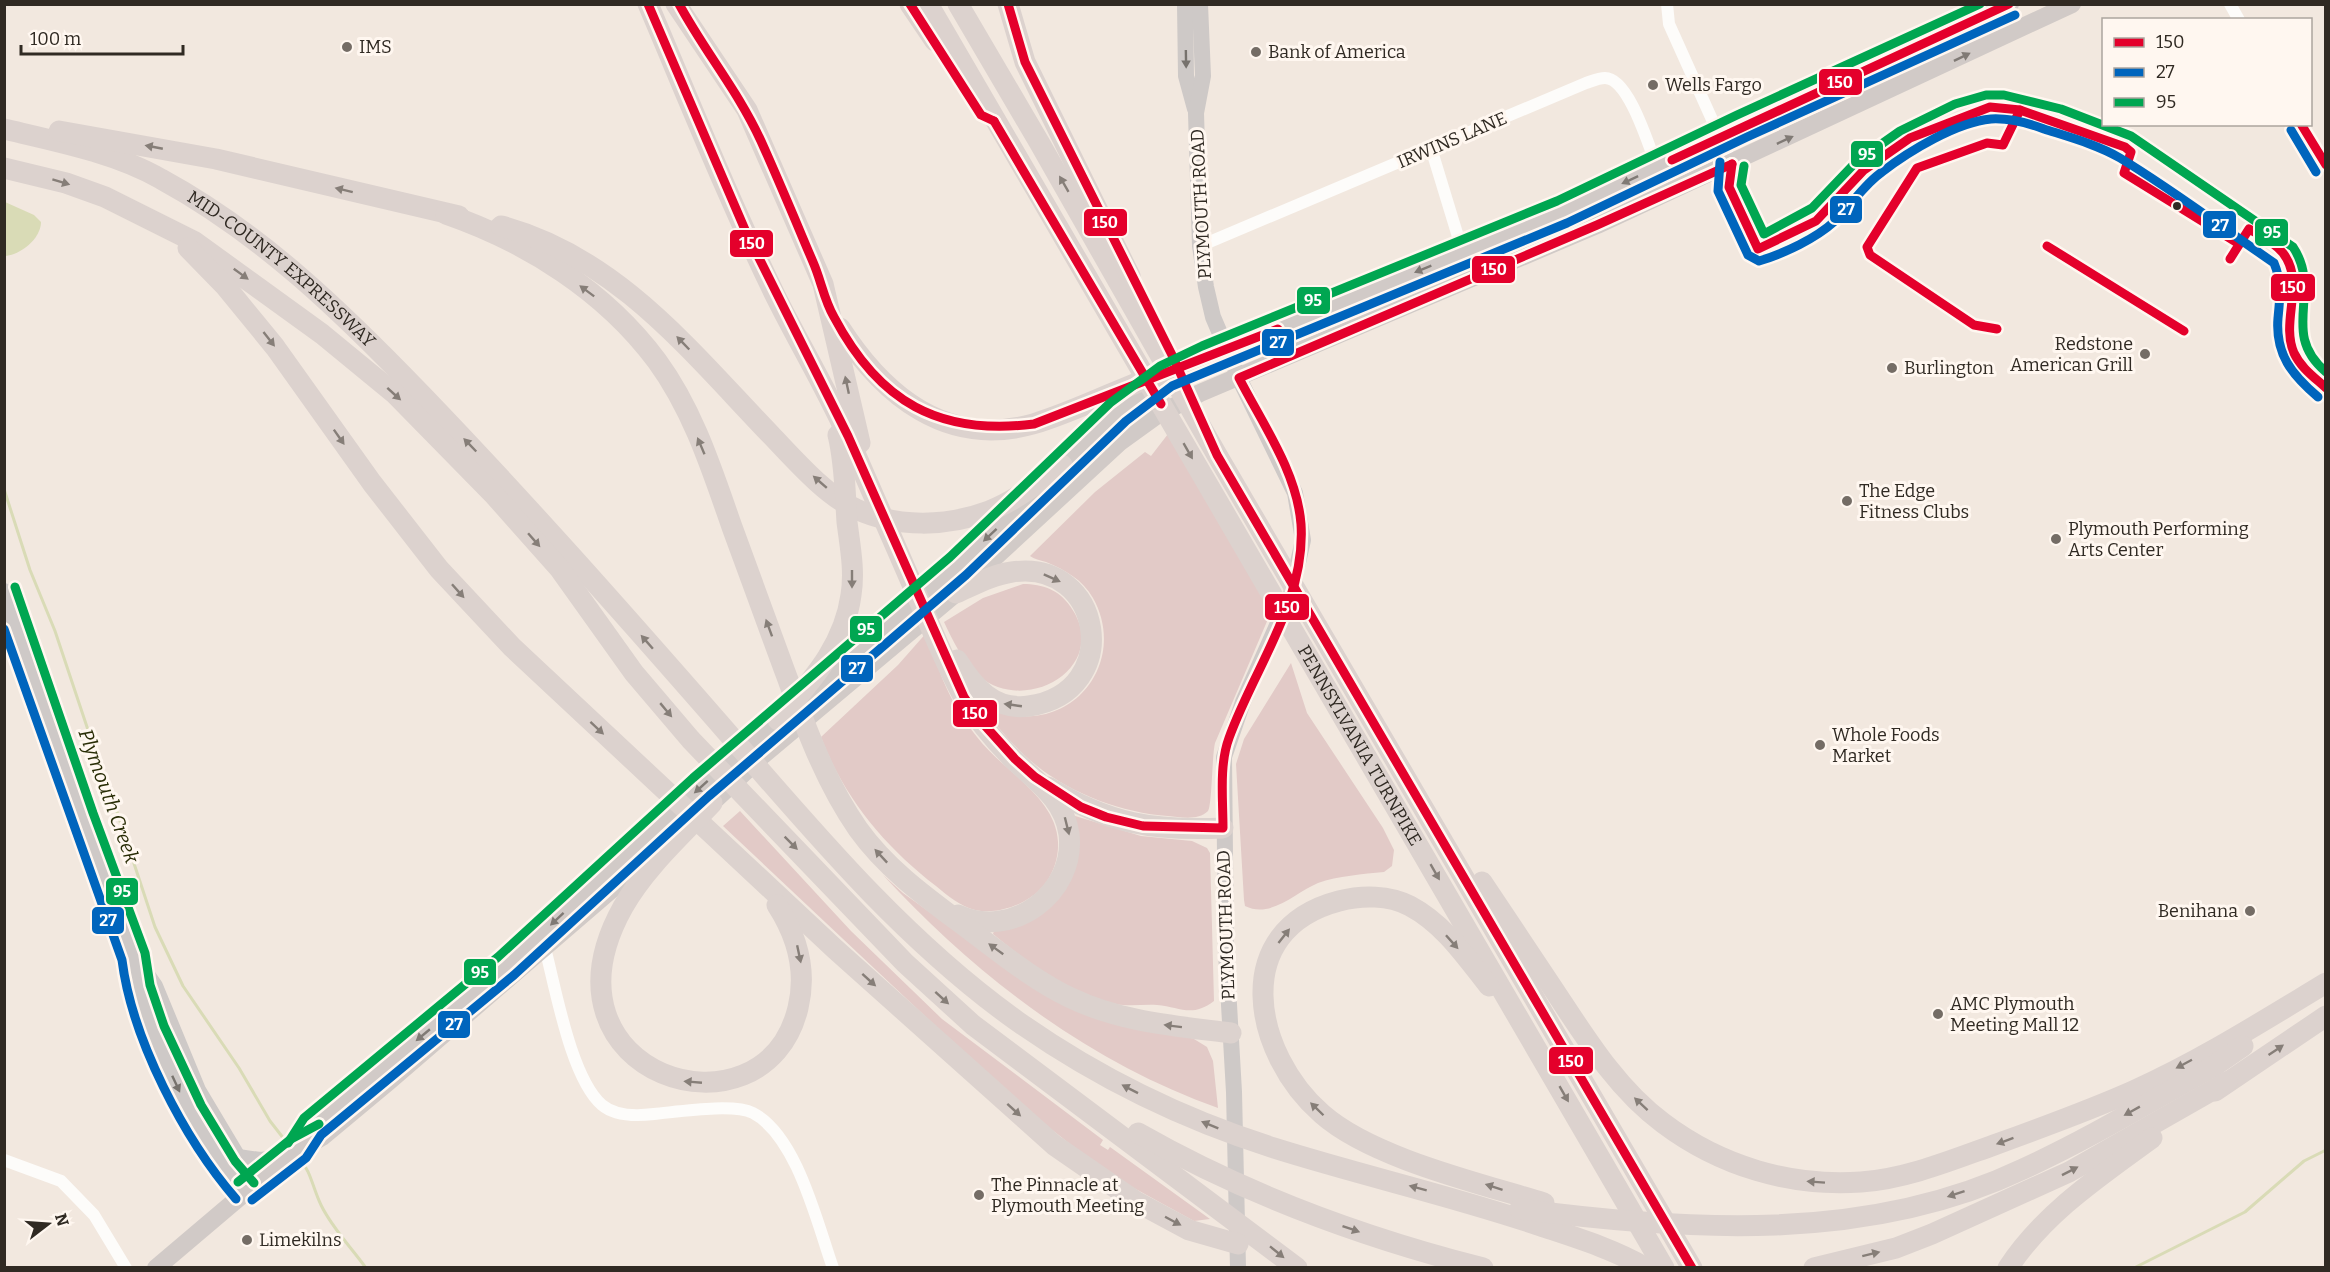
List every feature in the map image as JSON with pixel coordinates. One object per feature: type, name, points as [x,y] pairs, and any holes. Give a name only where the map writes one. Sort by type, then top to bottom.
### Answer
[{"type":"highway","points":[[648,4],[746,232],[880,499],[964,697],[987,731],[1056,800],[1069,834],[1066,866],[1051,894],[1025,914],[991,922],[966,918],[924,896]]},
{"type":"highway","points":[[910,4],[981,115],[994,121]]},
{"type":"highway","name":"PENNSYLVANIA TURNPIKE","points":[[928,4],[994,121],[1535,1043],[1664,1268]]},
{"type":"highway","name":"PENNSYLVANIA TURNPIKE","points":[[958,4],[1039,141],[1217,454],[1692,1268]]},
{"type":"highway","points":[[1008,4],[1025,62],[1172,355],[1217,454]]},
{"type":"highway","points":[[681,9],[747,110],[823,284],[833,316],[860,444],[880,499]]},
{"type":"highway","points":[[4,129],[66,132],[216,159],[533,235],[567,250],[632,293],[666,325],[799,464],[854,509],[899,523],[936,522],[972,517],[1001,506],[1062,465]]},
{"type":"highway","name":"MID-COUNTY EXPRESSWAY","points":[[4,129],[87,150],[159,177],[260,245],[307,281],[355,326],[503,491]]},
{"type":"highway","name":"MID-COUNTY EXPRESSWAY","points":[[4,168],[66,183],[156,220],[212,253],[322,334],[395,394],[503,491]]},
{"type":"highway","points":[[446,214],[503,237],[560,271],[603,303],[657,361],[689,416],[711,469],[813,746],[838,797],[858,829],[877,853],[924,896],[1031,974],[1071,998],[1100,1010],[1153,1023],[1231,1033]]},
{"type":"highway","points":[[156,220],[192,251],[250,316],[379,492],[477,612],[667,794],[1054,1145],[1135,1201],[1189,1230],[1238,1244]]},
{"type":"highway","points":[[833,316],[858,356],[892,391],[924,414],[953,425],[992,429],[1034,423],[1139,388],[1187,365]]},
{"type":"highway","points":[[778,720],[821,670],[842,630],[852,593],[845,485],[837,431],[813,368]]},
{"type":"highway","points":[[503,491],[714,718],[852,874],[960,977],[1060,1050],[1126,1088],[1183,1114],[1277,1149],[1474,1204],[1598,1245],[1646,1268]]},
{"type":"highway","points":[[503,491],[634,673],[691,740],[913,971],[973,1026],[1056,1088],[1182,1169],[1297,1268]]},
{"type":"highway","points":[[946,651],[986,696],[998,702],[1023,707],[1054,699],[1067,690],[1087,665],[1092,647],[1093,631],[1081,601],[1071,590],[1045,574],[1014,572],[988,579],[956,593]]},
{"type":"highway","points":[[1396,761],[1444,820],[1472,867],[1576,1024],[1611,1071],[1638,1101],[1690,1141],[1726,1159],[1785,1179],[1863,1182],[1911,1173],[1957,1159],[2135,1090],[2231,1039],[2325,983]]},
{"type":"highway","points":[[1035,778],[1076,802],[1129,824],[1186,830],[1223,828]]},
{"type":"highway","points":[[712,803],[633,891],[614,924],[602,961],[604,1001],[618,1039],[644,1065],[662,1075],[693,1083],[728,1079],[761,1064],[782,1044],[790,1032],[801,996],[802,974],[796,942],[778,906],[748,869]]},
{"type":"highway","points":[[1535,1043],[1442,930],[1409,906],[1388,898],[1345,899],[1306,915],[1281,939],[1265,973],[1262,1001],[1264,1023],[1272,1045],[1300,1091],[1322,1114],[1363,1141],[1398,1156],[1590,1218]]},
{"type":"highway","points":[[1474,1204],[1658,1225],[1722,1226],[1803,1222],[1890,1212],[1991,1183],[2023,1170],[2214,1066],[2325,989]]},
{"type":"highway","points":[[2008,1268],[2031,1237],[2077,1193],[2227,1082],[2325,1016]]},
{"type":"highway","points":[[1814,1268],[1896,1248],[1932,1234],[2069,1172],[2227,1082]]},
{"type":"highway","points":[[1182,1169],[1378,1239],[1483,1268]]},
{"type":"main road","name":"PLYMOUTH ROAD","points":[[1185,4],[1186,76],[1196,113]]},
{"type":"main road","name":"PLYMOUTH ROAD","points":[[1200,4],[1203,76],[1196,113],[1200,246],[1209,303],[1239,378],[1295,493],[1302,524],[1301,556],[1278,625],[1243,702],[1226,748],[1223,767],[1223,828],[1238,1268]]},
{"type":"main road","points":[[1187,365],[1562,212],[1720,136],[2010,4]]},
{"type":"main road","points":[[156,1268],[293,1153],[322,1137],[545,948],[712,803],[763,755],[956,593],[1086,471],[1156,416],[1200,393],[1598,225],[2072,4]]},
{"type":"main road","points":[[238,1157],[260,1160],[293,1153],[312,1127],[506,966],[778,720],[958,566],[1139,388]]},
{"type":"main road","points":[[4,591],[82,817],[134,957],[138,988],[153,1030],[178,1088],[225,1168],[245,1191]]},
{"type":"main road","points":[[134,957],[155,986],[198,1090],[238,1157],[245,1191]]},
{"type":"street","points":[[1667,4],[1669,24],[1732,164]]},
{"type":"street","points":[[2230,4],[2238,18]]},
{"type":"street","name":"IRWINS LANE","points":[[1200,246],[1586,83],[1606,78],[1618,83],[1628,95],[1658,167]]},
{"type":"street","points":[[2302,126],[2325,166]]},
{"type":"street","points":[[1431,148],[1463,253]]},
{"type":"street","points":[[545,948],[583,1081],[603,1106],[633,1116],[713,1108],[752,1112],[778,1133],[797,1166],[833,1268]]},
{"type":"street","points":[[4,1160],[62,1181],[94,1215],[126,1268]]},
{"type":"shaded area","points":[[5,202],[34,215],[41,222],[34,240],[29,245],[17,253],[5,256]]},
{"type":"shaded area","points":[[1168,434],[1271,612],[1215,743],[1208,811],[1189,818],[1133,811],[1099,800],[1066,785],[1020,752],[978,702],[1011,715],[1040,715],[1061,709],[1078,697],[1092,681],[1100,662],[1104,641],[1102,620],[1093,598],[1084,585],[1066,572],[1030,556],[1095,492],[1145,452],[1151,456]]},
{"type":"shaded area","points":[[1023,584],[1050,589],[1066,600],[1080,628],[1081,648],[1073,665],[1059,678],[1040,687],[1020,691],[998,687],[979,676],[963,658],[944,622],[983,598]]},
{"type":"shaded area","points":[[928,631],[936,661],[959,712],[988,749],[1038,798],[1048,811],[1055,826],[1058,842],[1057,858],[1048,880],[1031,897],[1004,909],[982,911],[964,906],[917,871],[883,838],[854,801],[830,759],[821,737],[898,665]]},
{"type":"shaded area","points":[[1291,663],[1307,713],[1383,828],[1394,850],[1392,866],[1384,872],[1342,877],[1318,883],[1274,907],[1255,909],[1245,906],[1244,900],[1236,764],[1244,739]]},
{"type":"shaded area","points":[[740,811],[851,931],[942,1019],[1103,1140],[1100,1145],[1108,1150],[1110,1147],[1210,1219],[1194,1221],[1132,1187],[1070,1144],[1012,1098],[723,826]]},
{"type":"shaded area","points":[[1072,815],[1141,836],[1192,841],[1207,848],[1210,853],[1214,1001],[1199,1009],[1186,1010],[1157,1005],[1121,1005],[1099,1000],[1050,977],[993,934],[994,931],[1043,911]]},
{"type":"shaded area","points":[[883,875],[903,893],[1014,973],[1194,1039],[1207,1047],[1213,1061],[1218,1108],[1170,1089],[1124,1066],[1036,1012],[956,947]]},
{"type":"waterway","name":"Plymouth Creek","points":[[4,489],[30,570],[55,631],[90,736],[94,757],[113,800],[155,927],[183,986],[239,1068],[270,1121],[291,1148]]},
{"type":"waterway","points":[[2134,1268],[2245,1212],[2304,1161],[2326,1150]]},
{"type":"waterway","name":"Plymouth Creek","points":[[299,1158],[312,1180],[325,1213],[366,1268]]},
{"type":"transit line","name":"150","points":[[648,4],[746,232],[848,436],[964,697],[979,719],[1015,759],[1035,777],[1081,807],[1106,817],[1143,826],[1223,828],[1222,782],[1226,748],[1239,712],[1287,608],[1295,580],[1300,553],[1301,524],[1293,486],[1277,448],[1239,378],[1597,225],[1732,164]]},
{"type":"transit line","name":"150","points":[[679,4],[742,105],[761,141],[834,317],[871,371],[892,391],[915,407],[941,418],[969,424],[1000,426],[1034,424],[1278,329]]},
{"type":"transit line","name":"150","points":[[910,4],[981,115],[994,121]]},
{"type":"transit line","name":"150","points":[[1008,4],[1025,62],[1172,355],[1217,455],[1692,1268]]},
{"type":"transit line","name":"95","points":[[288,1143],[304,1118],[498,957],[693,778],[950,557],[1110,403],[1160,366],[1202,346],[1557,201],[1737,115],[1980,4]]},
{"type":"transit line","name":"150","points":[[1672,160],[2009,4]]},
{"type":"transit line","name":"27","points":[[252,1200],[306,1158],[321,1135],[514,975],[709,796],[966,575],[1126,421],[1172,386],[1567,223],[1747,137],[2015,15]]},
{"type":"transit line","name":"95","points":[[1744,166],[1741,185],[1764,234],[1812,208],[1856,162],[1900,131],[1955,104],[1986,95],[2004,95],[2061,109],[2102,125]]},
{"type":"transit line","name":"150","points":[[1732,164],[1729,187],[1758,249],[1816,221],[1864,170],[1910,138],[1990,107],[2020,110],[2125,147],[2131,152],[2124,173],[2239,244]]},
{"type":"transit line","name":"150","points":[[1997,329],[1974,325],[1870,255],[1867,247],[1917,168],[1987,143],[2003,145],[2020,110]]},
{"type":"transit line","name":"27","points":[[1720,162],[1718,191],[1748,255],[1759,261],[1789,250],[1818,234],[1835,221],[1882,172],[1919,147],[1963,126],[1991,119],[2011,120],[2093,145],[2140,170],[2274,263],[2279,283],[2278,331],[2282,353],[2293,372],[2318,397]]},
{"type":"transit line","name":"150","points":[[994,121],[1161,404]]},
{"type":"transit line","name":"95","points":[[2105,126],[2131,136],[2293,247],[2301,264],[2304,280],[2305,342],[2312,357],[2326,372]]},
{"type":"transit line","name":"150","points":[[2302,126],[2326,165]]},
{"type":"transit line","name":"27","points":[[2291,130],[2316,172]]},
{"type":"transit line","name":"150","points":[[2230,259],[2249,229],[2271,242],[2283,253],[2290,265],[2293,289],[2290,341],[2294,353],[2304,368],[2326,388]]},
{"type":"transit line","name":"150","points":[[2047,246],[2184,331]]},
{"type":"transit line","name":"95","points":[[15,587],[93,813],[145,953],[150,985],[164,1026],[201,1105],[235,1161],[254,1183]]},
{"type":"transit line","name":"27","points":[[4,629],[122,960],[137,1022],[149,1055],[180,1118],[217,1175],[236,1199]]},
{"type":"transit line","name":"95","points":[[238,1182],[291,1139],[319,1124]]},
{"type":"place","name":"IMS","points":[[347,47]]},
{"type":"place","name":"Bank of America","points":[[1256,52]]},
{"type":"place","name":"Wells Fargo","points":[[1653,85]]},
{"type":"place","name":"Redstone American Grill","points":[[2145,354]]},
{"type":"place","name":"Burlington","points":[[1892,368]]},
{"type":"place","name":"The Edge Fitness Clubs","points":[[1847,501]]},
{"type":"place","name":"Plymouth Performing Arts Center","points":[[2056,539]]},
{"type":"place","name":"Whole Foods Market","points":[[1820,745]]},
{"type":"place","name":"Benihana","points":[[2250,911]]},
{"type":"place","name":"AMC Plymouth Meeting Mall 12","points":[[1938,1014]]},
{"type":"place","name":"The Pinnacle at Plymouth Meeting","points":[[979,1195]]},
{"type":"place","name":"Limekilns","points":[[247,1240]]}]
